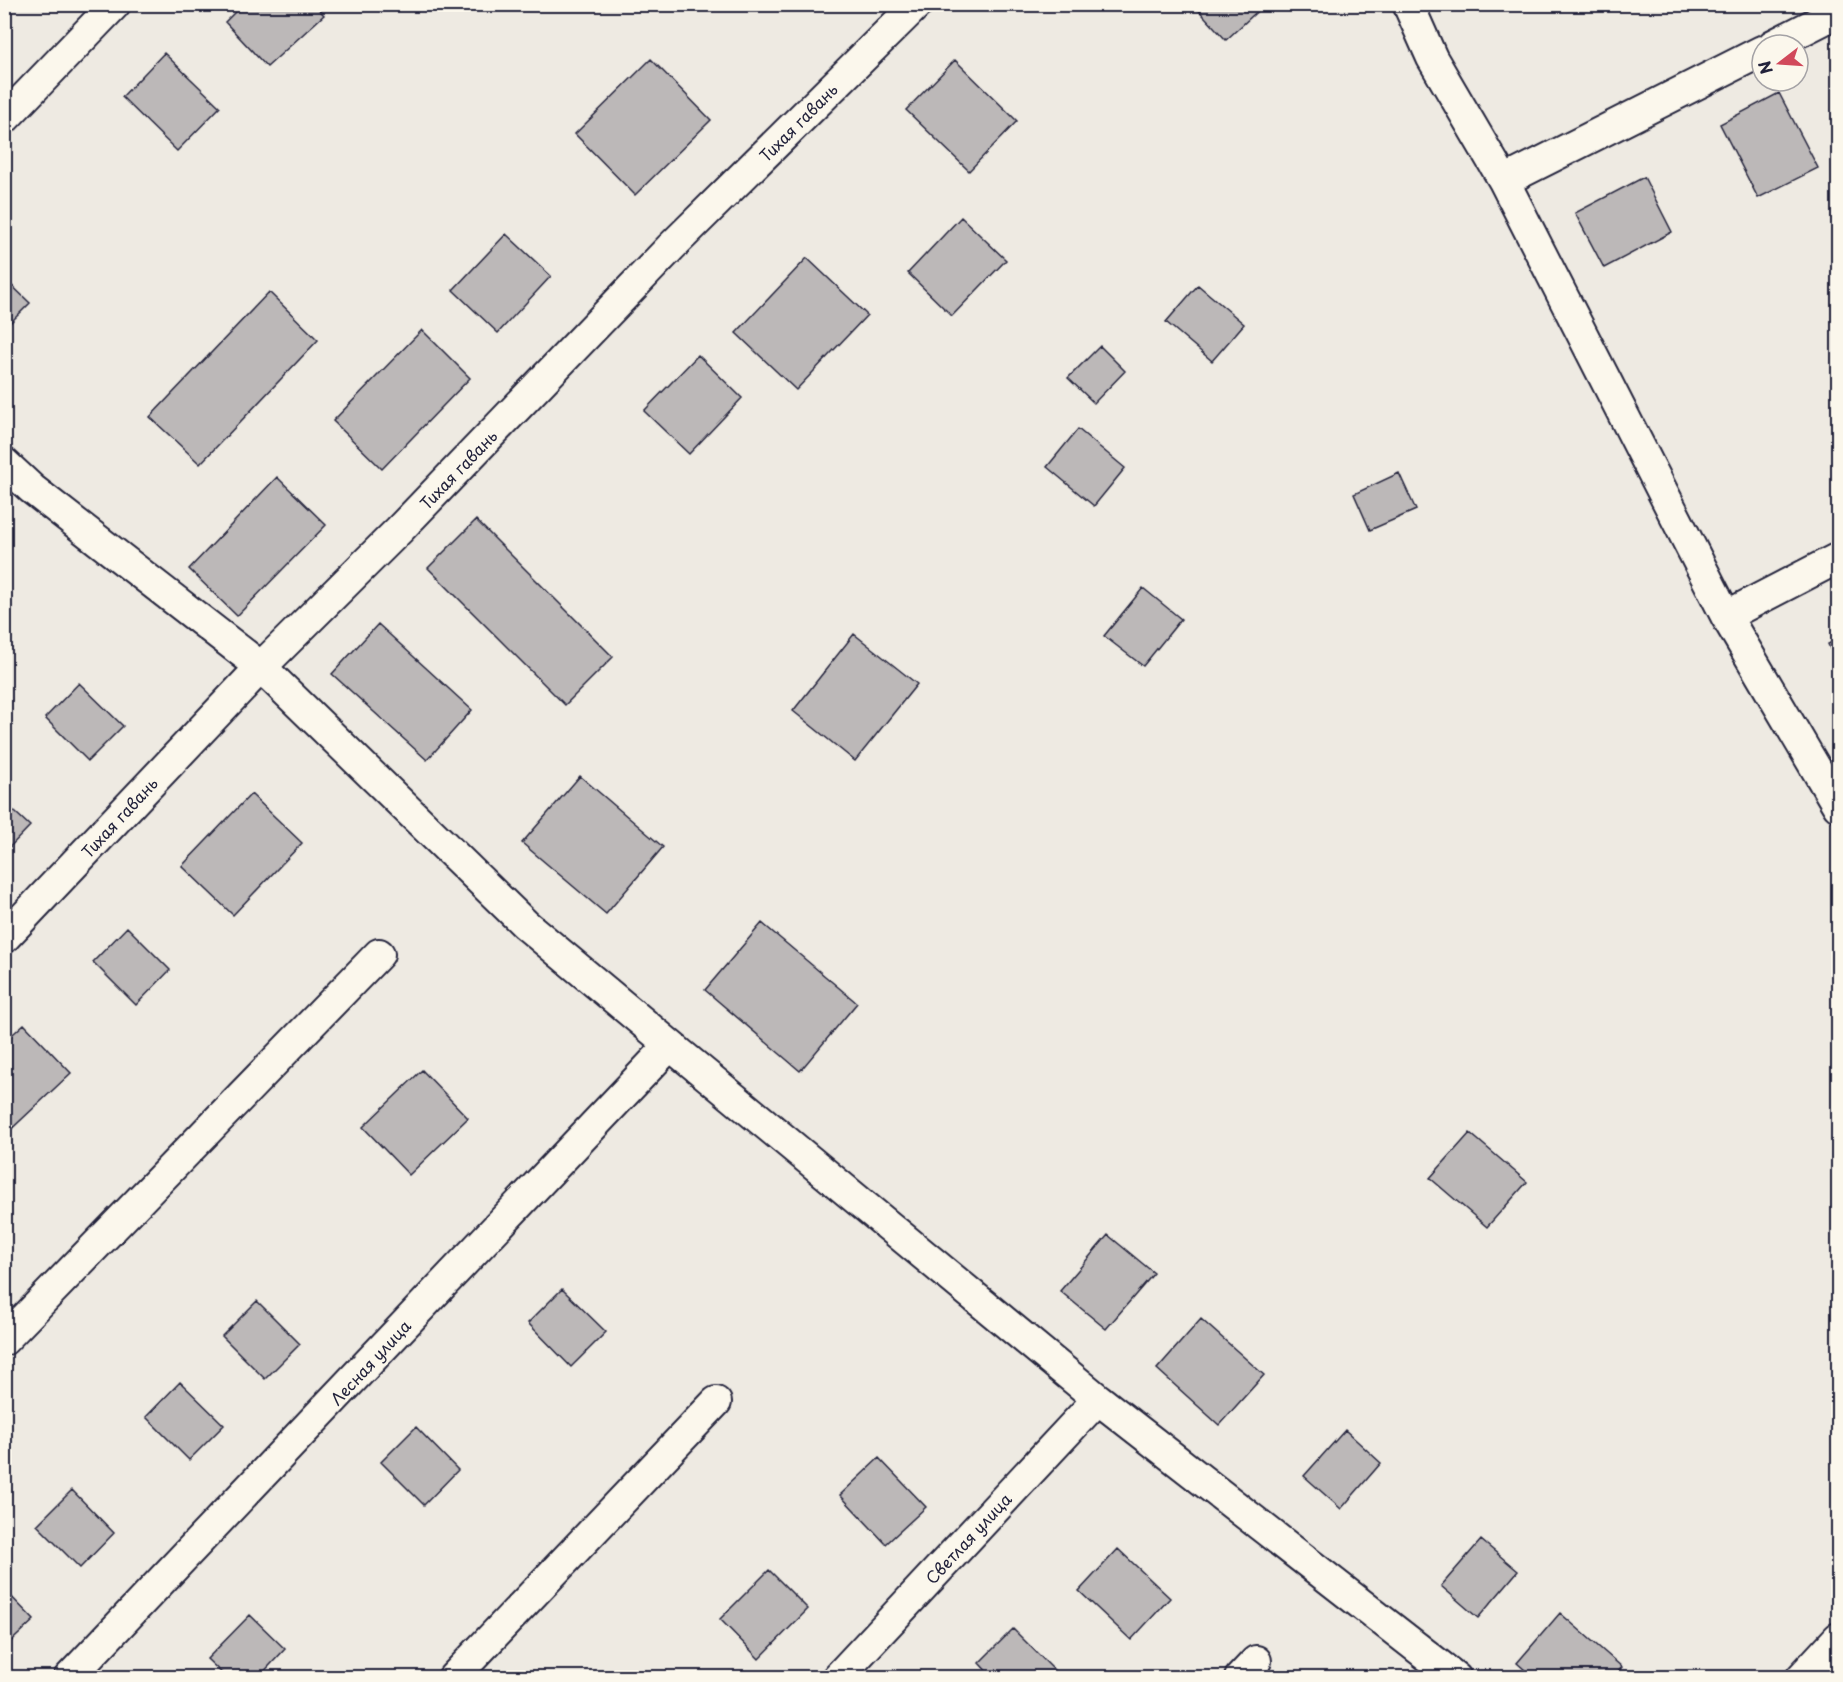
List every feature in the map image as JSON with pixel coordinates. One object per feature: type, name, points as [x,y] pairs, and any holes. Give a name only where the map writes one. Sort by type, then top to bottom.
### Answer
[{"type":"street","points":[[4,119],[116,4]]},
{"type":"street","name":"Тихая гавань","points":[[4,939],[261,667],[399,530],[671,247],[917,4]]},
{"type":"street","points":[[1408,4],[1432,58],[1504,181],[1726,615],[1839,806]]},
{"type":"street","points":[[1797,33],[1839,12]]},
{"type":"street","points":[[1504,181],[1750,57]]},
{"type":"street","points":[[4,463],[32,489],[261,667],[525,924],[670,1046],[1098,1399],[1456,1677]]},
{"type":"street","points":[[1726,615],[1839,558]]},
{"type":"street","points":[[4,1340],[379,954]]},
{"type":"street","name":"Лесная улица","points":[[69,1677],[670,1046]]},
{"type":"street","name":"Светлая улица","points":[[837,1677],[1098,1399]]},
{"type":"street","points":[[453,1677],[716,1402]]},
{"type":"street","points":[[1801,1677],[1839,1638]]},
{"type":"building","points":[[243,4],[314,4],[324,15],[267,67],[225,22]]},
{"type":"building","points":[[1193,4],[1265,4],[1226,40]]},
{"type":"building","points":[[164,53],[220,107],[177,151],[122,97]]},
{"type":"building","points":[[651,59],[711,120],[635,195],[575,134]]},
{"type":"building","points":[[955,60],[1017,121],[969,171],[906,110]]},
{"type":"building","points":[[1779,93],[1818,168],[1758,198],[1720,124]]},
{"type":"building","points":[[1644,177],[1672,232],[1604,268],[1575,213]]},
{"type":"building","points":[[961,217],[1006,260],[952,316],[908,273]]},
{"type":"building","points":[[506,234],[551,276],[498,333],[453,290]]},
{"type":"building","points":[[807,258],[867,315],[796,390],[736,333]]},
{"type":"building","points":[[4,278],[30,303],[4,329]]},
{"type":"building","points":[[1198,285],[1244,324],[1212,361],[1166,322]]},
{"type":"building","points":[[269,292],[318,340],[200,464],[150,417]]},
{"type":"building","points":[[422,330],[470,378],[382,469],[333,421]]},
{"type":"building","points":[[1100,346],[1125,371],[1094,403],[1068,378]]},
{"type":"building","points":[[698,355],[742,398],[689,454],[644,411]]},
{"type":"building","points":[[1078,429],[1125,468],[1094,506],[1047,467]]},
{"type":"building","points":[[1399,473],[1416,510],[1370,530],[1354,494]]},
{"type":"building","points":[[277,477],[326,525],[237,616],[189,569]]},
{"type":"building","points":[[476,520],[613,657],[565,705],[428,568]]},
{"type":"building","points":[[1143,588],[1181,619],[1143,666],[1104,636]]},
{"type":"building","points":[[378,624],[472,710],[427,760],[332,674]]},
{"type":"building","points":[[854,634],[917,684],[855,761],[793,711]]},
{"type":"building","points":[[1838,639],[1838,666],[1828,644]]},
{"type":"building","points":[[79,683],[123,726],[88,761],[45,718]]},
{"type":"building","points":[[580,776],[663,847],[606,914],[522,843]]},
{"type":"building","points":[[251,794],[302,843],[233,915],[182,866]]},
{"type":"building","points":[[4,802],[30,826],[4,853]]},
{"type":"building","points":[[762,923],[857,1003],[800,1071],[705,990]]},
{"type":"building","points":[[127,927],[170,970],[136,1005],[93,962]]},
{"type":"building","points":[[24,1024],[71,1073],[4,1136],[4,1042]]},
{"type":"building","points":[[422,1070],[468,1118],[409,1175],[363,1127]]},
{"type":"building","points":[[1470,1133],[1527,1182],[1487,1227],[1430,1178]]},
{"type":"building","points":[[1108,1235],[1154,1273],[1106,1329],[1060,1291]]},
{"type":"building","points":[[562,1289],[606,1332],[571,1367],[528,1323]]},
{"type":"building","points":[[257,1301],[300,1344],[265,1379],[222,1336]]},
{"type":"building","points":[[1201,1319],[1264,1375],[1219,1425],[1157,1369]]},
{"type":"building","points":[[180,1382],[224,1425],[189,1460],[146,1417]]},
{"type":"building","points":[[416,1427],[458,1470],[424,1505],[381,1462]]},
{"type":"building","points":[[1345,1430],[1381,1463],[1341,1509],[1304,1476]]},
{"type":"building","points":[[879,1458],[926,1507],[886,1544],[840,1495]]},
{"type":"building","points":[[72,1490],[114,1533],[80,1568],[37,1525]]},
{"type":"building","points":[[1481,1540],[1518,1571],[1478,1618],[1441,1586]]},
{"type":"building","points":[[1118,1549],[1170,1598],[1131,1640],[1079,1591]]},
{"type":"building","points":[[769,1570],[808,1609],[759,1659],[720,1619]]},
{"type":"building","points":[[4,1589],[34,1620],[4,1648]]},
{"type":"building","points":[[1560,1613],[1622,1667],[1613,1678],[1534,1678],[1517,1663]]},
{"type":"building","points":[[250,1615],[285,1649],[258,1678],[227,1678],[207,1659]]},
{"type":"building","points":[[1013,1629],[1056,1672],[1051,1678],[993,1678],[979,1663]]}]
